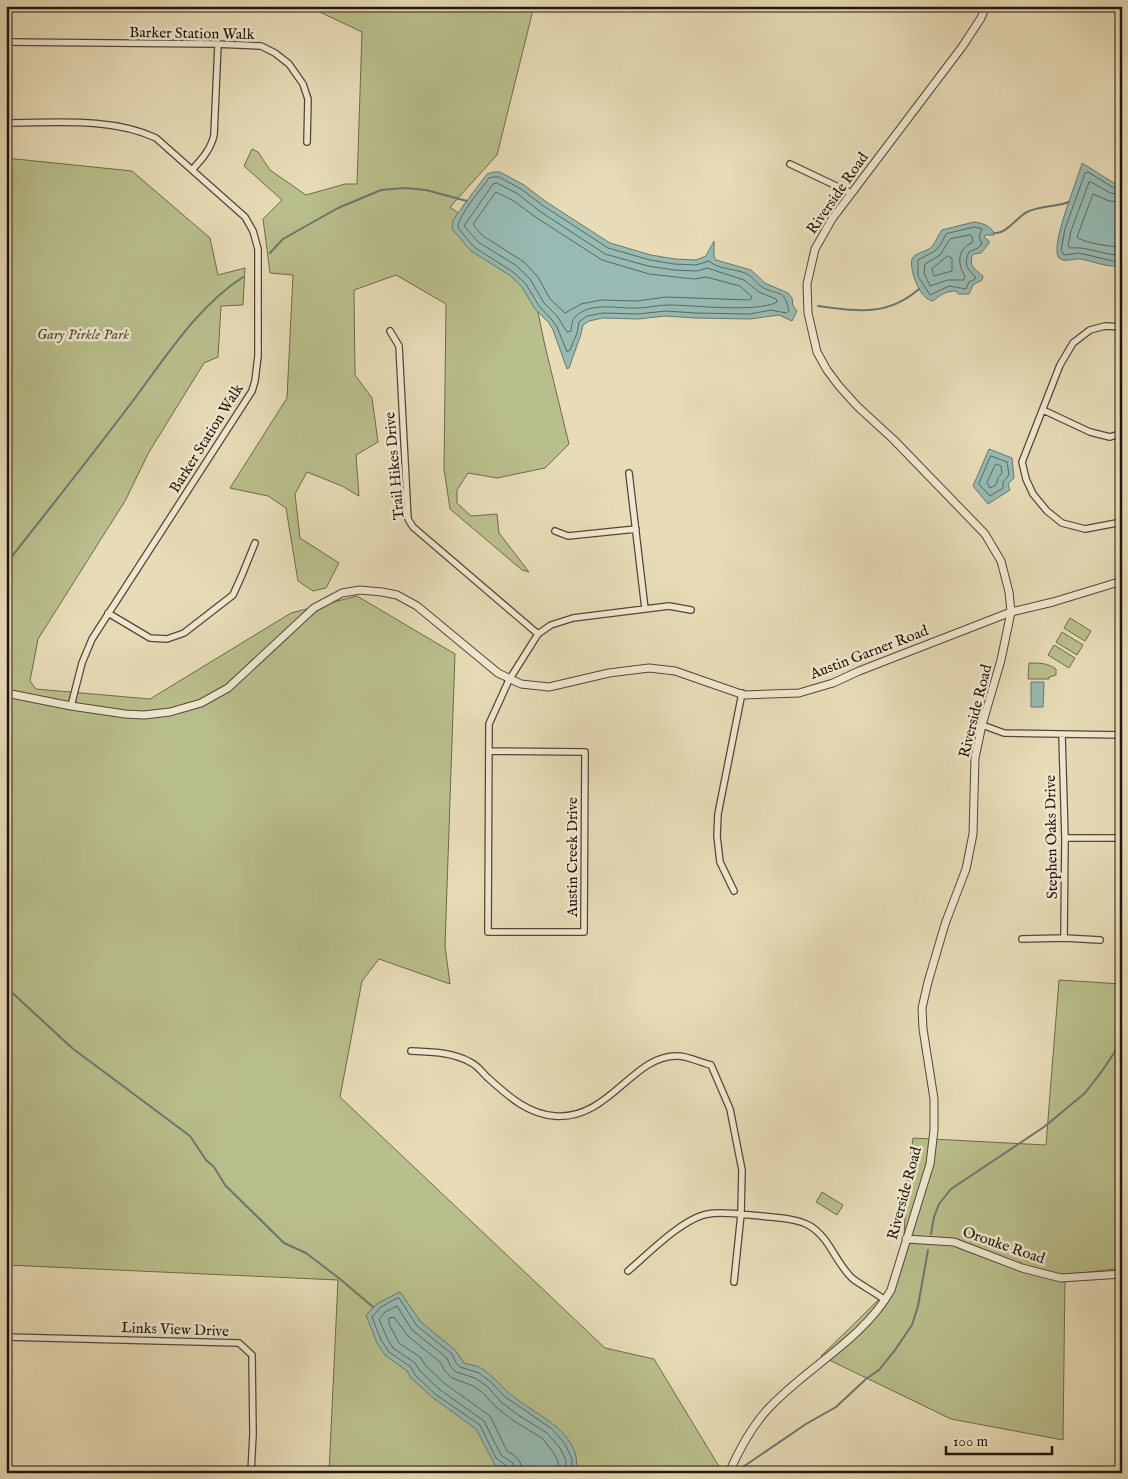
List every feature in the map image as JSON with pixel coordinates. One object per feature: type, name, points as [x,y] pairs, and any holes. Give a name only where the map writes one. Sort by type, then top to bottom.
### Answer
[{"type":"street","name":"Riverside Road","points":[[730,1473],[748,1434],[767,1410],[861,1328],[885,1300],[891,1290],[930,1164],[934,1130],[934,1099],[923,1029],[922,1008],[945,924],[966,869],[973,834],[975,758],[982,725],[1001,660],[1011,612],[1009,592],[1001,561],[985,534],[894,440],[857,406],[827,370],[817,352],[812,335],[807,284],[812,260],[822,235],[851,193],[962,47],[986,6]]},
{"type":"street","name":"Barker Station Walk","points":[[6,42],[261,46],[275,53],[289,64],[303,84],[308,99],[308,142]]},
{"type":"street","points":[[192,170],[204,157],[214,135],[218,44]]},
{"type":"street","name":"Barker Station Walk","points":[[6,123],[81,124],[124,127],[139,130],[156,138],[245,218],[250,224],[258,249],[258,356],[252,391],[92,639],[82,663],[71,706]]},
{"type":"street","points":[[790,164],[851,193]]},
{"type":"street","points":[[1122,327],[1105,326],[1090,330],[1073,343],[1060,365],[1022,462],[1026,479],[1033,494],[1047,511],[1062,522],[1085,529],[1122,522]]},
{"type":"street","name":"Trail Hikes Drive","points":[[390,331],[399,346],[408,520],[413,528],[538,634]]},
{"type":"street","points":[[1043,410],[1090,432],[1110,437],[1122,433]]},
{"type":"street","points":[[629,473],[645,609]]},
{"type":"street","points":[[555,531],[568,536],[636,529]]},
{"type":"street","points":[[108,613],[150,638],[167,639],[184,633],[233,595],[255,543]]},
{"type":"street","name":"Austin Garner Road","points":[[6,693],[71,706],[125,714],[144,715],[170,712],[201,702],[228,688],[314,608],[342,594],[360,590],[397,595],[417,606],[498,673],[509,680],[521,684],[549,686],[610,673],[649,668],[676,671],[742,693],[769,695],[799,693],[833,683],[859,671],[1011,612],[1053,602],[1122,581]]},
{"type":"street","points":[[538,634],[551,625],[572,618],[669,606],[691,610]]},
{"type":"street","name":"Austin Creek Drive","points":[[489,751],[585,752],[584,932],[488,932],[489,751],[490,724],[509,680],[538,634]]},
{"type":"street","points":[[734,891],[720,862],[717,836],[718,814],[742,693]]},
{"type":"street","points":[[982,725],[1004,733],[1122,735]]},
{"type":"street","name":"Stephen Oaks Drive","points":[[1062,735],[1065,838],[1064,938]]},
{"type":"street","points":[[1065,838],[1122,838]]},
{"type":"street","points":[[1022,939],[1064,938],[1100,940]]},
{"type":"street","points":[[411,1051],[444,1053],[472,1062],[509,1097],[531,1111],[555,1116],[579,1114],[599,1105],[634,1075],[657,1060],[678,1056],[711,1065],[730,1110],[742,1170],[741,1214],[734,1282]]},
{"type":"street","points":[[628,1271],[688,1221],[708,1214],[741,1214],[796,1221],[810,1226],[828,1244],[843,1267],[854,1279],[885,1300]]},
{"type":"street","name":"Orouke Road","points":[[906,1239],[954,1242],[1022,1268],[1061,1278],[1122,1274]]},
{"type":"street","name":"Links View Drive","points":[[6,1337],[238,1343],[252,1356],[253,1434],[251,1473]]},
{"type":"green space","points":[[307,6],[534,6],[497,155],[450,207],[528,265],[545,346],[569,444],[545,468],[497,478],[468,473],[457,490],[457,503],[471,516],[497,514],[499,533],[529,572],[522,570],[450,509],[444,469],[446,304],[396,275],[354,290],[355,375],[372,398],[378,442],[356,455],[359,496],[342,486],[307,472],[295,494],[300,538],[339,563],[326,588],[313,591],[298,581],[286,508],[268,496],[230,488],[287,398],[293,275],[270,273],[263,219],[282,200],[244,166],[252,149],[258,152],[270,170],[306,195],[345,184],[357,184],[362,32]]},
{"type":"green space","name":"Gary Pirkle Park","points":[[6,158],[132,171],[210,238],[218,275],[245,268],[243,305],[221,306],[218,357],[204,363],[149,452],[125,501],[38,639],[30,681],[36,689],[150,699],[291,613],[357,596],[455,654],[445,946],[450,984],[379,959],[362,981],[340,1097],[605,1348],[654,1359],[723,1473],[329,1473],[338,1280],[6,1265]]},
{"type":"green space","points":[[1070,618],[1091,631],[1085,641],[1064,628]]},
{"type":"green space","points":[[1062,632],[1083,645],[1077,655],[1056,642]]},
{"type":"green space","points":[[1054,645],[1075,658],[1069,668],[1048,655]]},
{"type":"green space","points":[[1029,663],[1040,663],[1050,666],[1056,669],[1056,675],[1049,677],[1049,679],[1028,679]]},
{"type":"green space","points":[[1059,980],[1122,984],[1122,1268],[1065,1275],[1063,1440],[951,1419],[821,1356],[890,1288],[904,1237],[907,1179],[913,1138],[1046,1145]]},
{"type":"green space","points":[[822,1192],[843,1205],[837,1215],[816,1202]]},
{"type":"water","points":[[1082,163],[1114,183],[1122,184],[1122,265],[1113,266],[1081,259],[1064,260],[1059,258],[1057,251],[1061,227]]},
{"type":"water","points":[[500,172],[524,185],[545,201],[610,243],[651,255],[696,260],[706,256],[714,241],[714,257],[716,260],[751,270],[765,283],[788,293],[797,311],[792,321],[779,315],[750,319],[665,316],[638,319],[603,318],[589,321],[583,325],[569,368],[567,369],[553,330],[549,323],[535,309],[522,287],[511,276],[471,251],[452,229],[453,220],[487,174]]},
{"type":"water","points":[[974,222],[986,225],[994,233],[994,235],[985,235],[984,237],[989,243],[981,253],[973,254],[971,262],[973,267],[983,276],[982,280],[973,285],[969,294],[958,294],[956,291],[952,291],[943,294],[933,301],[928,299],[916,284],[912,270],[912,259],[915,255],[929,249],[942,230]]},
{"type":"water","points":[[989,449],[1012,458],[1014,478],[1008,484],[1010,490],[988,504],[973,486]]},
{"type":"water","points":[[1031,682],[1044,682],[1043,707],[1031,707]]},
{"type":"water","points":[[400,1292],[421,1322],[455,1350],[464,1363],[484,1370],[509,1393],[546,1419],[566,1437],[573,1447],[576,1459],[576,1473],[511,1473],[495,1465],[476,1429],[432,1397],[411,1378],[407,1371],[385,1355],[377,1343],[366,1315],[378,1303]]},
{"type":"waterway","points":[[270,253],[283,239],[338,208],[381,190],[405,188],[426,190],[467,201]]},
{"type":"waterway","points":[[994,233],[1007,229],[1027,212],[1069,202]]},
{"type":"waterway","points":[[6,564],[184,332],[212,302],[243,277]]},
{"type":"waterway","points":[[818,306],[859,310],[883,308],[907,298],[919,289]]},
{"type":"waterway","points":[[6,987],[72,1048],[190,1136],[206,1160],[214,1167],[225,1185],[284,1243],[306,1253],[373,1307]]},
{"type":"waterway","points":[[931,1234],[939,1204],[951,1189],[1044,1127],[1085,1093],[1122,1041]]},
{"type":"waterway","points":[[737,1471],[806,1424],[836,1407],[866,1379],[879,1370],[912,1325],[918,1306],[928,1250]]}]
